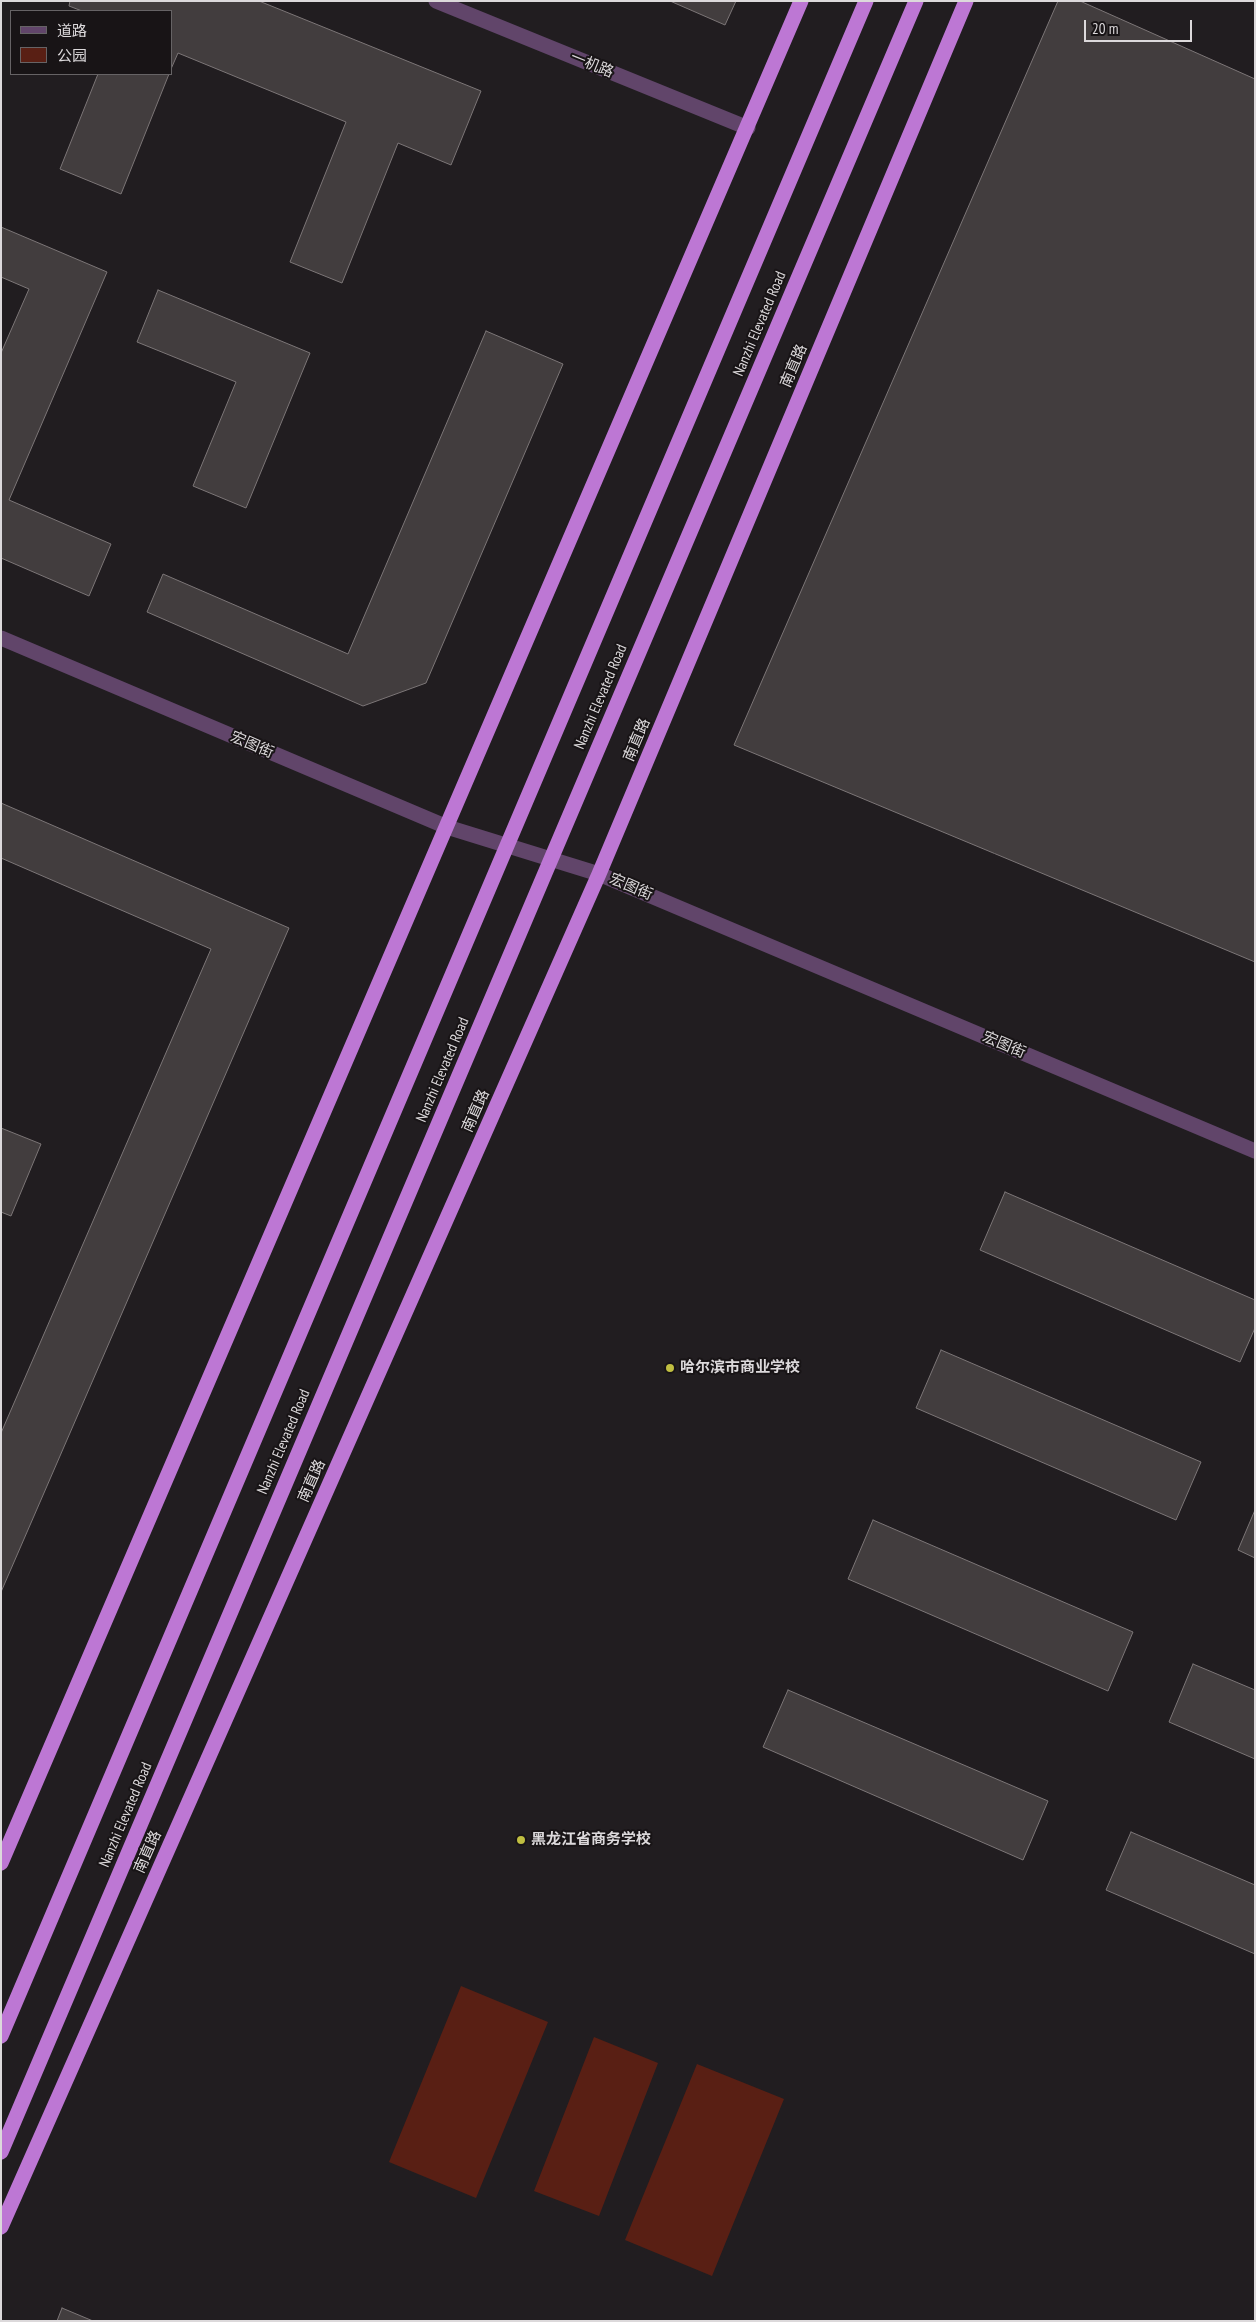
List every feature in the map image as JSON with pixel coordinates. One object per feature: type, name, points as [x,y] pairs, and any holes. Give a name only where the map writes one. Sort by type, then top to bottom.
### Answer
[{"type":"highway","points":[[1,1863],[801,1]]},
{"type":"highway","name":"Nanzhi Elevated Road","points":[[1,2036],[866,1]]},
{"type":"highway","name":"Nanzhi Elevated Road","points":[[1,2152],[916,1]]},
{"type":"highway","name":"南直路","points":[[1,2228],[599,874],[966,1]]},
{"type":"street","name":"一机路","points":[[436,1],[748,128]]},
{"type":"street","name":"宏图街","points":[[1,638],[447,827],[599,874],[1255,1151]]},
{"type":"green space","points":[[461,1986],[548,2022],[476,2198],[389,2162]]},
{"type":"green space","points":[[594,2037],[658,2063],[599,2216],[534,2191]]},
{"type":"green space","points":[[697,2064],[784,2099],[712,2276],[625,2240]]},
{"type":"building","points":[[70,1],[259,1],[481,91],[451,165],[398,143],[342,283],[290,262],[346,122],[178,53],[172,67],[172,10],[79,10],[69,6]]},
{"type":"building","points":[[670,1],[736,1],[725,25]]},
{"type":"building","points":[[1058,1],[1080,1],[1255,79],[1255,962],[734,745]]},
{"type":"building","points":[[98,75],[169,75],[121,194],[60,169]]},
{"type":"building","points":[[1,227],[107,272],[9,500],[111,544],[89,596],[1,558],[1,353],[29,289],[1,277]]},
{"type":"building","points":[[158,290],[310,353],[246,508],[193,486],[236,382],[137,342]]},
{"type":"building","points":[[486,331],[563,364],[426,683],[363,706],[147,612],[163,574],[348,654]]},
{"type":"building","points":[[1,803],[289,928],[1,1592],[1,1433],[211,949],[1,858]]},
{"type":"building","points":[[1,1128],[41,1144],[11,1216],[1,1212]]},
{"type":"building","points":[[1005,1192],[1255,1300],[1255,1328],[1240,1362],[980,1250]]},
{"type":"building","points":[[941,1350],[1201,1462],[1176,1520],[916,1408]]},
{"type":"building","points":[[1255,1510],[1255,1558],[1238,1550]]},
{"type":"building","points":[[873,1520],[1133,1632],[1108,1691],[848,1579]]},
{"type":"building","points":[[1193,1664],[1255,1690],[1255,1759],[1169,1722]]},
{"type":"building","points":[[788,1690],[1048,1801],[1023,1860],[763,1747]]},
{"type":"building","points":[[1131,1832],[1255,1885],[1255,1954],[1106,1890]]},
{"type":"building","points":[[62,2308],[93,2321],[57,2321]]},
{"type":"place","name":"哈尔滨市商业学校","points":[[670,1368]]},
{"type":"place","name":"黑龙江省商务学校","points":[[521,1840]]}]
